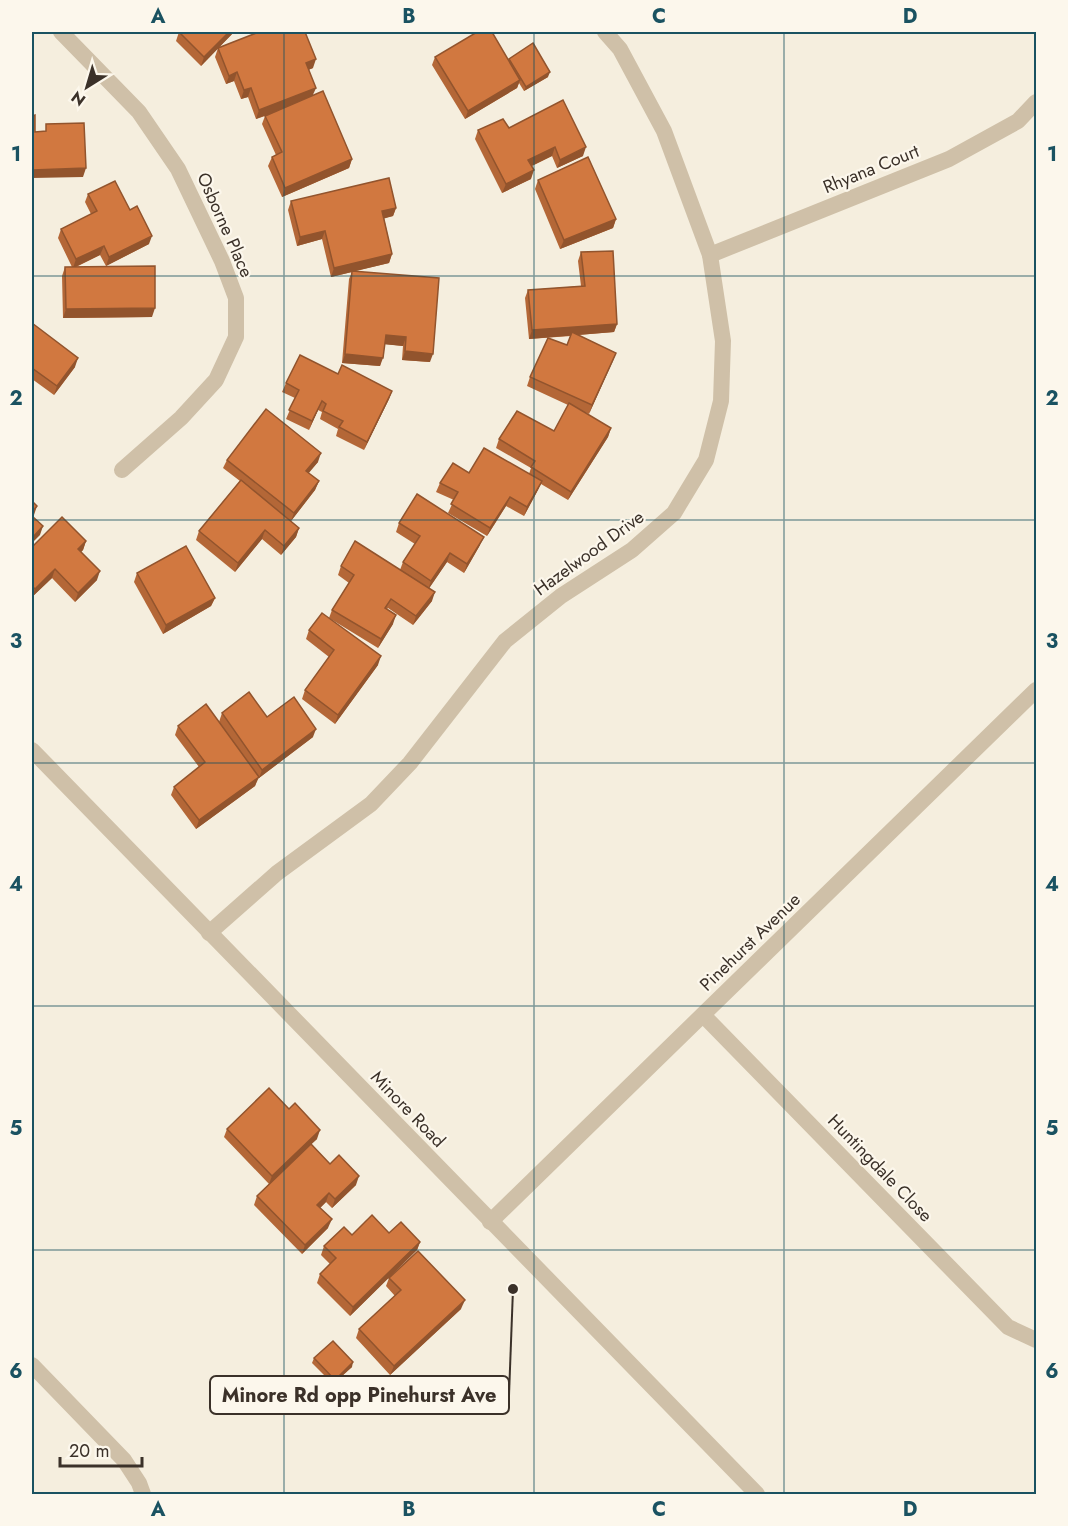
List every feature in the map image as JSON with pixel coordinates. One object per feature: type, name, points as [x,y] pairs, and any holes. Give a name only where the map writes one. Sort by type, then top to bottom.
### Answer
[{"type":"street","name":"Osborne Place","points":[[61,32],[140,112],[178,169],[222,261],[236,298],[236,337],[216,380],[181,418],[122,470]]},
{"type":"street","name":"Hazelwood Drive","points":[[209,933],[277,873],[371,804],[410,763],[505,641],[561,596],[632,550],[674,513],[706,460],[721,401],[723,341],[710,255],[664,131],[620,49],[605,32]]},
{"type":"street","name":"Rhyana Court","points":[[710,255],[950,159],[1018,121],[1036,102]]},
{"type":"street","name":"Pinehurst Avenue","points":[[490,1222],[1036,690]]},
{"type":"street","name":"Minore Road","points":[[32,750],[757,1494]]},
{"type":"street","name":"Huntingdale Close","points":[[703,1015],[1008,1327],[1036,1340]]},
{"type":"street","points":[[32,1365],[124,1460],[139,1483],[143,1494]]},
{"type":"building","points":[[179,32],[229,32],[204,57]]},
{"type":"building","points":[[259,32],[305,32],[316,59],[306,63],[316,88],[259,110],[251,88],[244,90],[237,72],[229,76],[218,48]]},
{"type":"building","points":[[477,32],[492,32],[520,80],[468,111],[435,57]]},
{"type":"building","points":[[533,43],[550,72],[526,87],[509,59]]},
{"type":"building","points":[[323,91],[352,159],[285,188],[272,157],[282,152],[265,116]]},
{"type":"building","points":[[563,100],[586,147],[560,160],[555,147],[528,160],[534,170],[506,184],[478,130],[503,119],[509,128]]},
{"type":"building","points":[[35,115],[35,132],[46,131],[46,124],[84,123],[86,168],[32,170],[32,116]]},
{"type":"building","points":[[588,157],[616,219],[564,240],[538,180]]},
{"type":"building","points":[[389,178],[396,208],[382,211],[392,254],[334,268],[325,231],[300,237],[291,201]]},
{"type":"building","points":[[115,181],[130,210],[137,206],[152,236],[109,257],[104,246],[76,259],[61,229],[97,211],[88,194]]},
{"type":"building","points":[[613,251],[617,324],[532,330],[528,290],[585,286],[581,252]]},
{"type":"building","points":[[155,266],[155,308],[66,309],[65,267]]},
{"type":"building","points":[[352,271],[439,278],[433,354],[405,351],[406,337],[386,335],[383,358],[345,354]]},
{"type":"building","points":[[32,323],[78,358],[57,386],[32,368]]},
{"type":"building","points":[[572,332],[616,353],[592,405],[530,377],[548,338],[567,345]]},
{"type":"building","points":[[300,355],[338,374],[342,365],[392,391],[367,442],[339,427],[343,421],[323,411],[326,404],[322,401],[312,421],[289,410],[299,390],[286,383]]},
{"type":"building","points":[[569,403],[611,428],[571,492],[531,467],[535,461],[499,439],[517,411],[554,431]]},
{"type":"building","points":[[266,409],[321,453],[306,471],[319,481],[294,513],[227,460]]},
{"type":"building","points":[[484,448],[542,481],[527,507],[510,497],[490,528],[451,504],[458,492],[440,483],[453,463],[469,473]]},
{"type":"building","points":[[241,480],[299,528],[284,546],[265,530],[238,563],[199,531]]},
{"type":"building","points":[[417,494],[484,537],[467,564],[450,553],[431,581],[403,562],[420,536],[399,523]]},
{"type":"building","points":[[32,501],[37,506],[32,512]]},
{"type":"building","points":[[32,516],[43,526],[32,538]]},
{"type":"building","points":[[62,517],[86,541],[78,549],[100,571],[78,593],[55,569],[35,589],[32,586],[32,547]]},
{"type":"building","points":[[355,541],[435,592],[416,616],[391,599],[385,608],[396,615],[381,639],[332,610],[354,575],[341,566]]},
{"type":"building","points":[[186,546],[215,598],[166,625],[137,573]]},
{"type":"building","points":[[322,613],[381,656],[338,715],[305,690],[334,650],[309,630]]},
{"type":"building","points":[[249,692],[267,717],[294,697],[316,729],[262,770],[222,713]]},
{"type":"building","points":[[206,704],[259,777],[199,820],[174,787],[205,762],[178,726]]},
{"type":"building","points":[[269,1088],[289,1109],[295,1103],[320,1130],[272,1176],[227,1129]]},
{"type":"building","points":[[311,1144],[330,1164],[339,1155],[359,1176],[335,1199],[329,1193],[317,1205],[332,1219],[305,1245],[257,1196]]},
{"type":"building","points":[[372,1215],[389,1233],[401,1222],[420,1242],[353,1307],[320,1274],[336,1258],[324,1246],[344,1227],[352,1235]]},
{"type":"building","points":[[418,1251],[465,1300],[394,1366],[359,1329],[401,1290],[389,1278]]},
{"type":"building","points":[[333,1341],[353,1362],[335,1380],[314,1358]]},
{"type":"place","name":"Minore Rd opp Pinehurst Ave","points":[[513,1289]]}]
